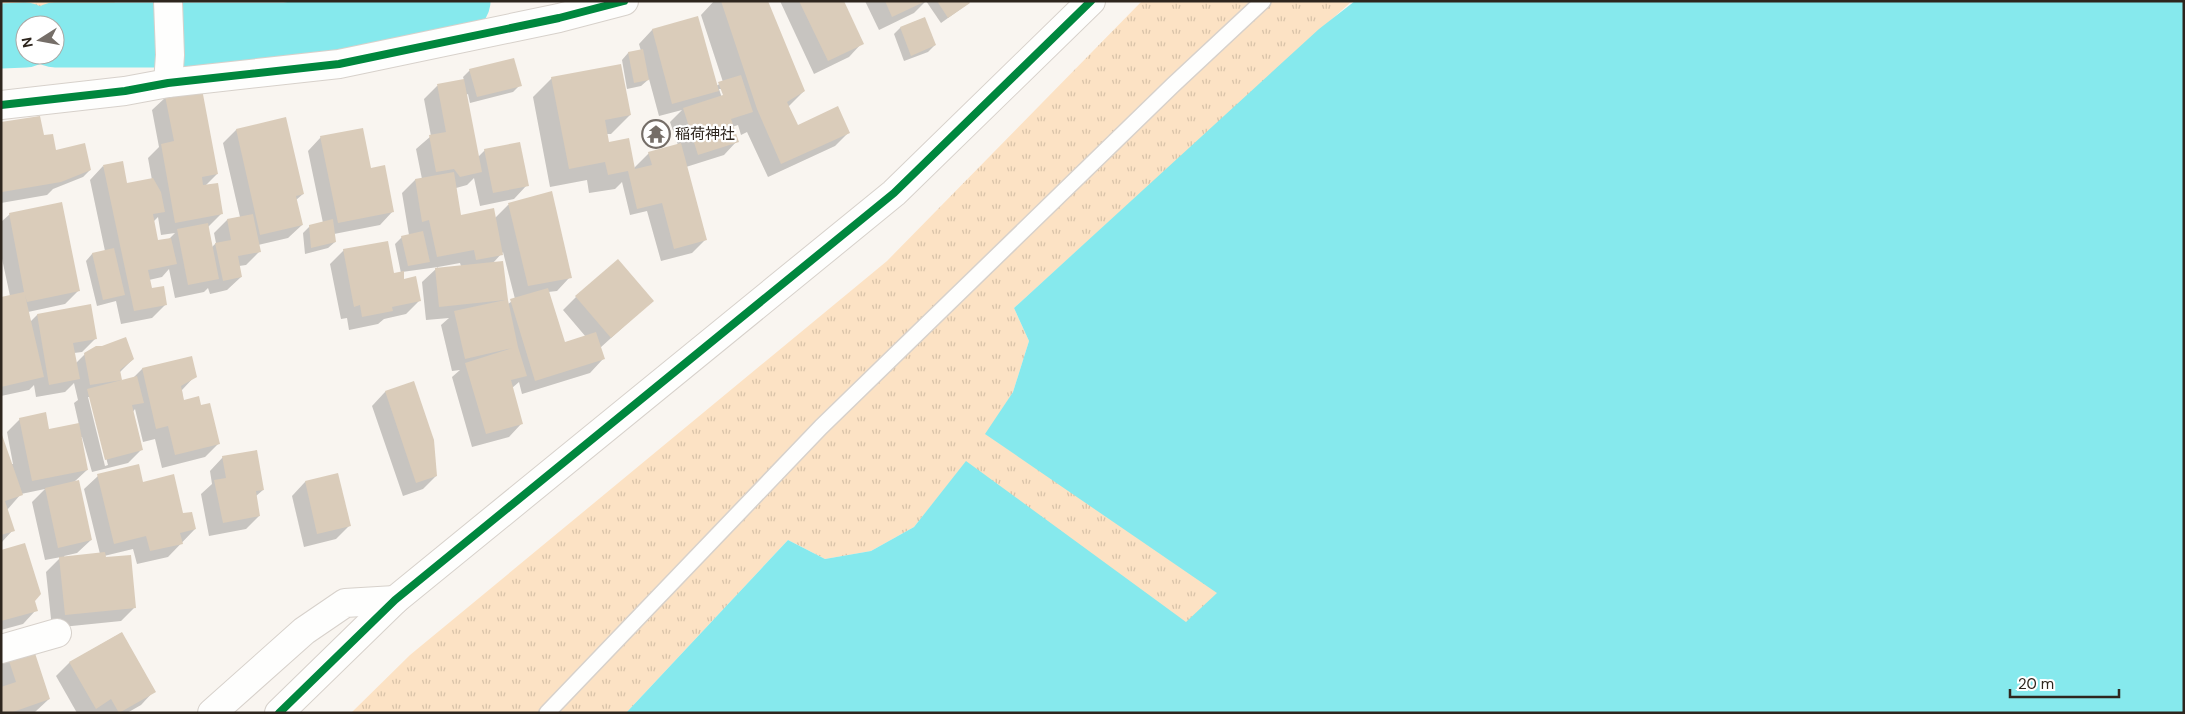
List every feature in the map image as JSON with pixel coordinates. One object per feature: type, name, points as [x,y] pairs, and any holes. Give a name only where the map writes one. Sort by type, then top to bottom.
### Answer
[{"type":"street","points":[[168,1],[170,55],[168,83]]},
{"type":"street","points":[[1,104],[125,91],[168,83],[340,64],[559,18],[624,1]]},
{"type":"street","points":[[279,713],[395,600],[894,193],[1091,1]]},
{"type":"street","points":[[212,713],[304,631],[345,603],[395,600]]},
{"type":"street","points":[[1,649],[57,633]]},
{"type":"lane","points":[[547,713],[821,427],[1173,85],[1263,1]]},
{"type":"green space","points":[[1,1],[114,1],[137,57],[65,58],[65,15],[15,15],[15,59],[1,59]]},
{"type":"green space","points":[[1142,1],[1352,1],[1014,308],[1029,341],[1013,392],[986,434],[1218,593],[1186,623],[966,462],[914,527],[871,551],[825,559],[788,540],[626,713],[351,713],[410,655],[887,261]]},
{"type":"water","points":[[1355,1],[2184,1],[2184,713],[626,713],[788,540],[825,559],[871,551],[914,527],[966,461],[1186,622],[1217,593],[985,434],[1013,392],[1029,341],[1014,308],[1319,29]]},
{"type":"building","points":[[721,1],[768,1],[805,91],[787,102],[798,125],[838,106],[850,133],[781,164],[757,109]]},
{"type":"building","points":[[799,1],[844,1],[864,44],[828,61]]},
{"type":"building","points":[[885,1],[926,1],[892,17]]},
{"type":"building","points":[[937,1],[969,1],[970,3],[948,18]]},
{"type":"building","points":[[698,16],[719,91],[672,104],[652,29]]},
{"type":"building","points":[[925,17],[936,45],[911,56],[900,27]]},
{"type":"building","points":[[643,49],[649,80],[634,83],[628,52]]},
{"type":"building","points":[[514,58],[522,86],[477,97],[469,69]]},
{"type":"building","points":[[621,64],[631,115],[605,120],[609,142],[629,138],[635,169],[652,165],[648,152],[681,143],[707,240],[674,249],[662,203],[637,209],[628,171],[608,175],[605,162],[569,169],[551,77]]},
{"type":"building","points":[[741,75],[753,112],[731,119],[739,142],[698,155],[683,108],[723,95],[718,82]]},
{"type":"building","points":[[464,79],[482,172],[460,177],[454,169],[436,172],[429,135],[446,132],[437,84]]},
{"type":"building","points":[[202,89],[218,174],[202,177],[203,185],[218,183],[223,214],[175,223],[161,144],[174,141],[165,96]]},
{"type":"building","points":[[40,116],[44,135],[53,134],[56,150],[85,143],[91,170],[61,182],[2,192],[1,122]]},
{"type":"building","points":[[286,117],[304,194],[296,196],[303,225],[260,235],[236,129]]},
{"type":"building","points":[[363,128],[371,168],[385,165],[394,212],[338,223],[320,136]]},
{"type":"building","points":[[520,142],[529,186],[493,193],[484,149]]},
{"type":"building","points":[[123,161],[127,183],[153,178],[161,192],[165,212],[153,214],[158,240],[171,238],[177,264],[148,270],[152,288],[164,286],[167,305],[134,311],[103,165]]},
{"type":"building","points":[[454,172],[461,215],[494,208],[503,255],[476,260],[474,250],[437,257],[429,220],[422,222],[415,179]]},
{"type":"building","points":[[552,191],[572,278],[528,286],[508,203]]},
{"type":"building","points":[[62,202],[80,291],[27,302],[25,295],[44,377],[1,387],[1,297],[24,292],[9,213]]},
{"type":"building","points":[[253,214],[261,252],[238,256],[242,277],[223,281],[215,243],[231,240],[227,219]]},
{"type":"building","points":[[333,219],[336,242],[311,248],[309,225]]},
{"type":"building","points":[[208,223],[219,279],[188,285],[177,229]]},
{"type":"building","points":[[423,231],[430,262],[408,266],[401,236]]},
{"type":"building","points":[[388,241],[394,273],[404,271],[404,279],[416,276],[421,301],[392,307],[393,311],[362,317],[360,305],[354,307],[343,249]]},
{"type":"building","points":[[114,248],[125,295],[103,300],[92,253]]},
{"type":"building","points":[[618,259],[654,301],[611,338],[575,296]]},
{"type":"building","points":[[503,261],[508,300],[518,347],[527,376],[511,380],[523,424],[486,434],[465,363],[512,348],[465,359],[454,311],[505,300],[439,307],[435,268]]},
{"type":"building","points":[[548,288],[565,342],[596,332],[605,359],[535,381],[510,299]]},
{"type":"building","points":[[91,304],[97,339],[73,343],[80,379],[49,385],[37,314]]},
{"type":"building","points":[[126,337],[134,359],[120,370],[122,380],[90,385],[84,353],[96,346],[102,346]]},
{"type":"building","points":[[192,356],[197,377],[181,386],[184,400],[199,396],[201,405],[210,403],[220,444],[175,455],[168,426],[156,429],[142,368]]},
{"type":"building","points":[[137,376],[144,403],[132,405],[143,450],[105,460],[87,389]]},
{"type":"building","points":[[414,381],[434,440],[437,476],[416,483],[385,391]]},
{"type":"building","points":[[46,412],[49,429],[79,423],[88,470],[32,481],[19,418]]},
{"type":"building","points":[[1,432],[23,495],[5,501],[15,531],[1,535]]},
{"type":"building","points":[[257,450],[264,490],[256,491],[260,516],[223,523],[214,480],[226,478],[222,456]]},
{"type":"building","points":[[139,464],[143,482],[174,474],[183,513],[192,512],[196,529],[180,533],[183,544],[150,551],[146,536],[114,544],[97,474]]},
{"type":"building","points":[[338,473],[351,526],[317,534],[305,481]]},
{"type":"building","points":[[79,480],[92,540],[58,548],[45,488]]},
{"type":"building","points":[[25,543],[41,594],[35,601],[38,611],[1,621],[1,550]]},
{"type":"building","points":[[105,552],[106,557],[131,555],[136,608],[65,615],[59,557]]},
{"type":"building","points":[[122,632],[156,692],[119,713],[111,699],[96,709],[69,662]]},
{"type":"building","points":[[33,647],[50,699],[10,713],[1,713],[1,687],[16,682],[7,655]]},
{"type":"waterway","points":[[65,35],[285,35],[354,27],[458,1]]},
{"type":"waterway","points":[[1,36],[15,35]]},
{"type":"cycle path","points":[[1,105],[125,91],[168,83],[339,64],[559,18],[624,1]]},
{"type":"cycle path","points":[[279,713],[395,600],[894,193],[1091,1]]},
{"type":"place","name":"稲荷神社","points":[[656,134]]}]
